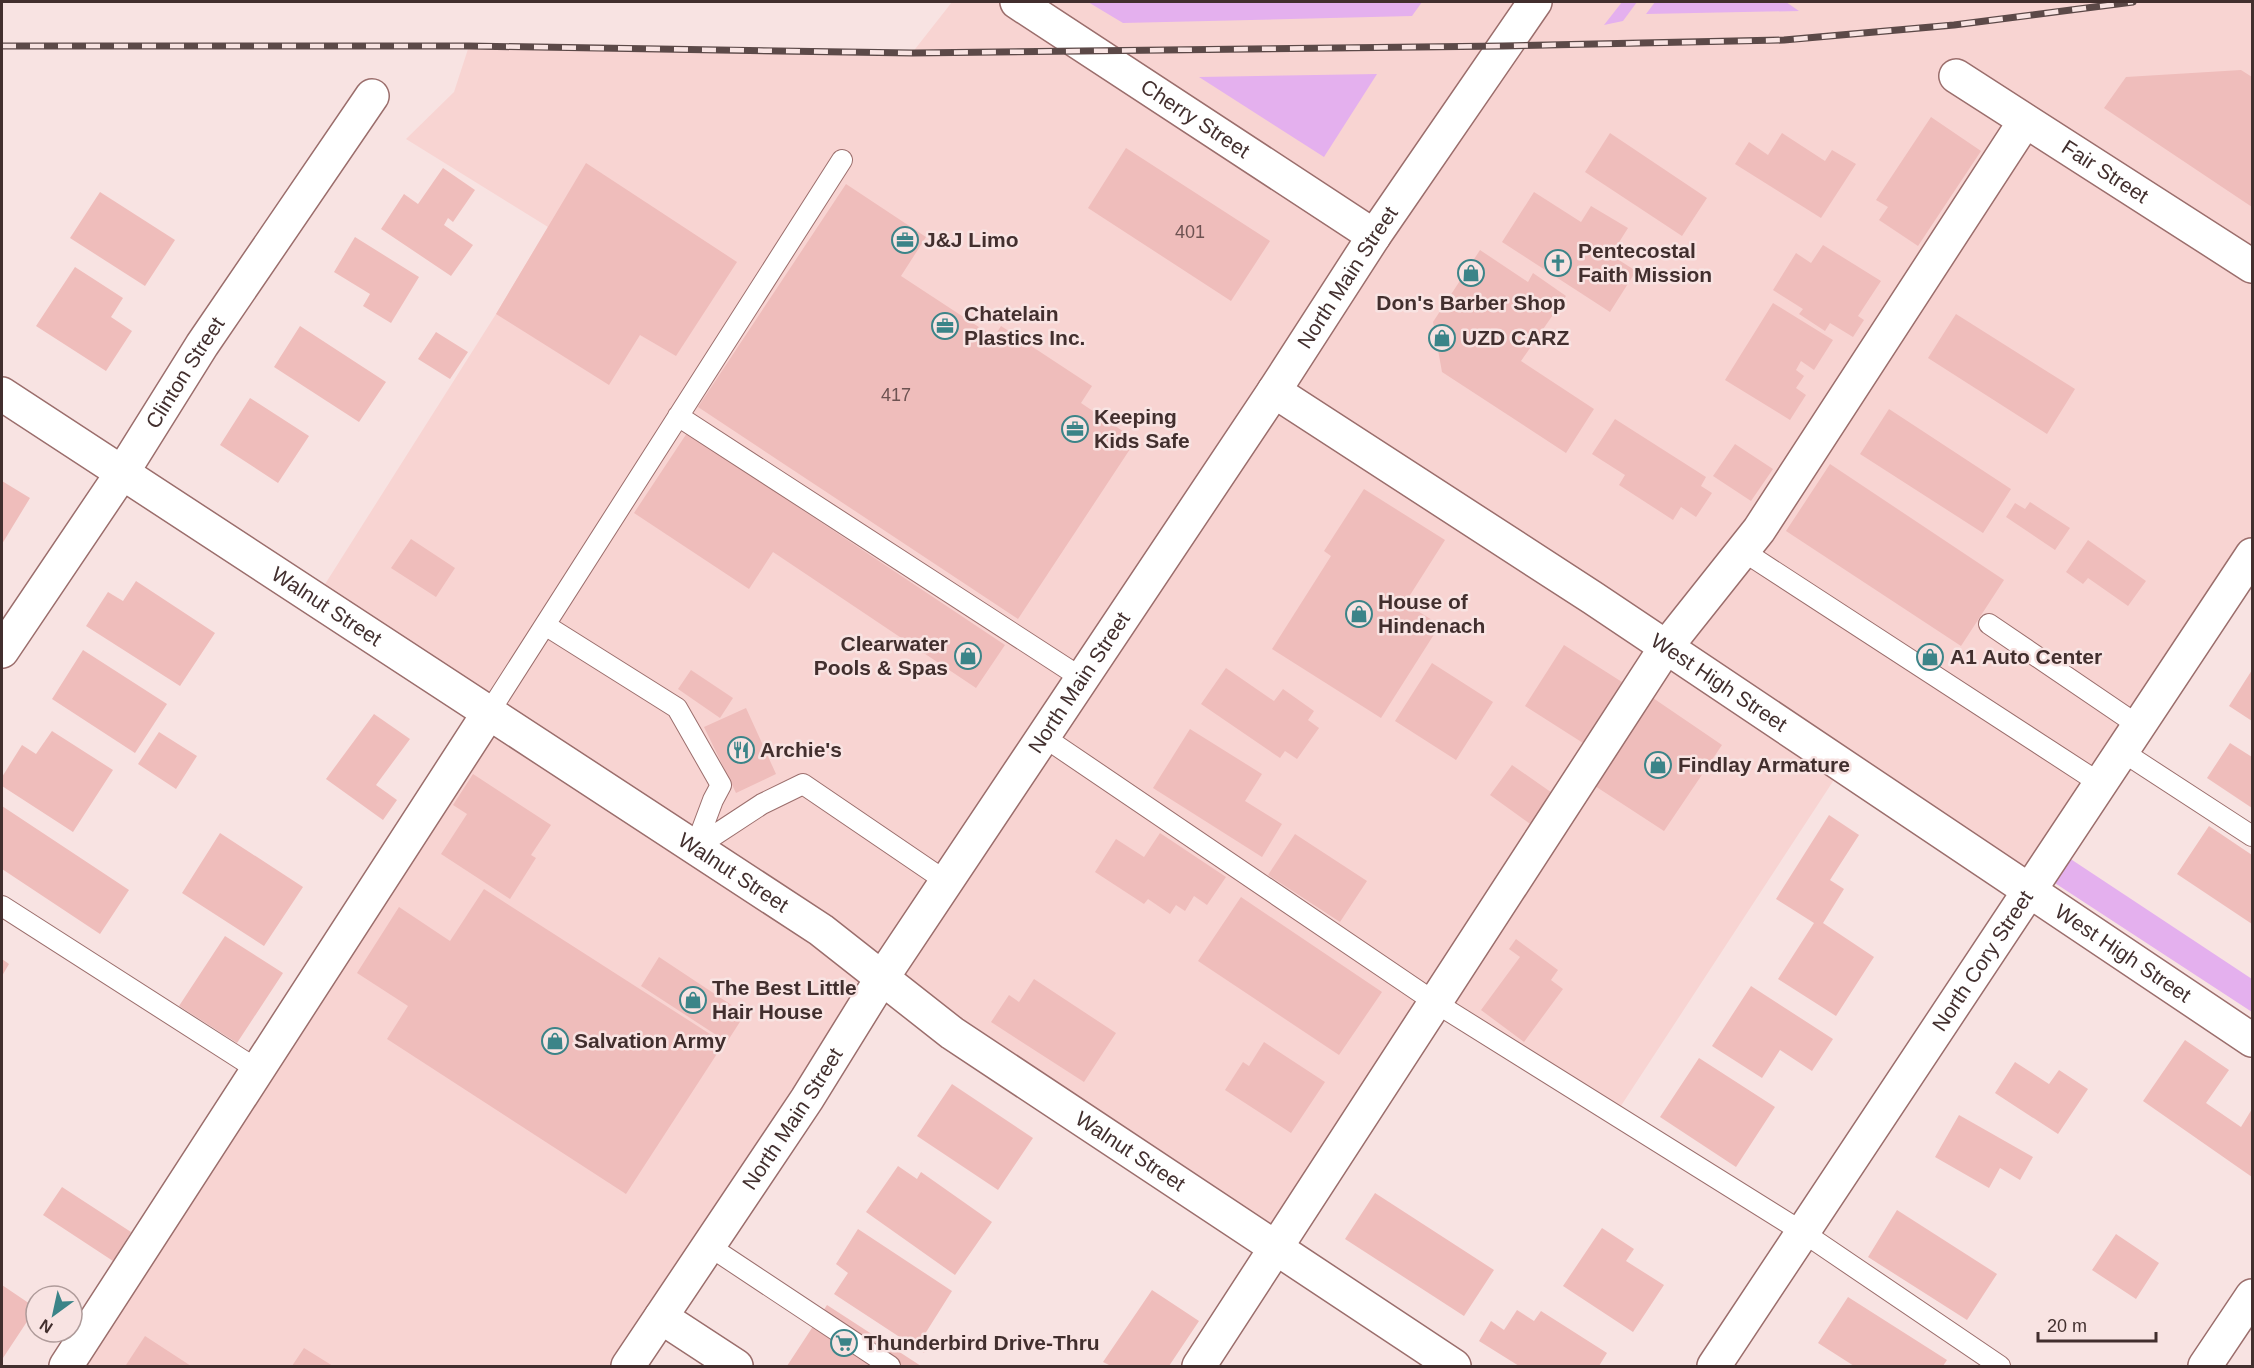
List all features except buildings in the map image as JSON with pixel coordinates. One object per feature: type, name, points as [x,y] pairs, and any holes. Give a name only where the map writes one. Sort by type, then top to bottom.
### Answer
[{"type":"street","name":"Cherry Street","points":[[1017,2],[1374,236]]},
{"type":"street","name":"North Main Street","points":[[628,1366],[807,1099],[882,978],[1274,391],[1374,236],[1535,2]]},
{"type":"street","name":"Fair Street","points":[[1956,76],[2253,266]]},
{"type":"street","name":"Clinton Street","points":[[2,651],[122,473],[202,345],[372,96]]},
{"type":"street","points":[[1199,1366],[1278,1248],[1666,647],[1759,530],[2025,120]]},
{"type":"street","name":"West High Street","points":[[1274,391],[1666,647],[2253,1040]]},
{"type":"street","name":"Walnut Street","points":[[2,394],[821,930],[952,1033],[1454,1366]]},
{"type":"street","name":"North Cory Street","points":[[1714,1366],[2253,555]]},
{"type":"street","points":[[66,1366],[488,714]]},
{"type":"street","points":[[2205,1366],[2253,1296]]},
{"type":"street","points":[[661,1317],[736,1366]]},
{"type":"lane","points":[[488,714],[842,160]]},
{"type":"lane","points":[[678,416],[1083,679]]},
{"type":"lane","points":[[1743,551],[2101,784]]},
{"type":"lane","points":[[1989,624],[2253,836]]},
{"type":"lane","points":[[545,625],[677,708],[722,785],[713,800],[695,848]]},
{"type":"lane","points":[[1044,737],[1436,1003],[1804,1233],[2000,1366]]},
{"type":"lane","points":[[695,848],[762,804],[803,784],[947,882]]},
{"type":"lane","points":[[2,906],[258,1070]]},
{"type":"lane","points":[[709,1246],[890,1366]]},
{"type":"shaded area","points":[[952,2],[2252,2],[2252,555],[2030,891],[1843,766],[1615,1115],[1436,1003],[1278,1248],[882,978],[628,1366],[66,1366],[80,1344],[84,1344],[84,1338],[488,714],[315,600],[496,314],[548,227],[406,139],[454,92],[469,46],[912,53]]},
{"type":"shaded area","points":[[1088,2],[1422,2],[1412,16],[1123,23]]},
{"type":"shaded area","points":[[1622,2],[1637,2],[1623,21],[1604,25]]},
{"type":"shaded area","points":[[1655,2],[1786,2],[1799,11],[1646,14]]},
{"type":"shaded area","points":[[1377,74],[1324,157],[1199,77]]},
{"type":"shaded area","points":[[2057,850],[2252,979],[2252,1012],[2041,874]]},
{"type":"railway","points":[[2,46],[469,46],[912,53],[1503,46],[1784,40],[1954,25],[2133,2]]},
{"type":"place","name":"J&J Limo","points":[[905,240]]},
{"type":"place","name":"Pentecostal Faith Mission","points":[[1558,263]]},
{"type":"place","name":"Don's Barber Shop","points":[[1471,273]]},
{"type":"place","name":"Chatelain Plastics Inc.","points":[[945,326]]},
{"type":"place","name":"UZD CARZ","points":[[1442,338]]},
{"type":"place","name":"Keeping Kids Safe","points":[[1075,429]]},
{"type":"place","name":"House of Hindenach","points":[[1359,614]]},
{"type":"place","name":"Clearwater Pools & Spas","points":[[968,656]]},
{"type":"place","name":"A1 Auto Center","points":[[1930,657]]},
{"type":"place","name":"Archie's","points":[[741,750]]},
{"type":"place","name":"Findlay Armature","points":[[1658,765]]},
{"type":"place","name":"The Best Little Hair House","points":[[693,1000]]},
{"type":"place","name":"Salvation Army","points":[[555,1041]]},
{"type":"place","name":"Thunderbird Drive-Thru","points":[[844,1343]]}]
